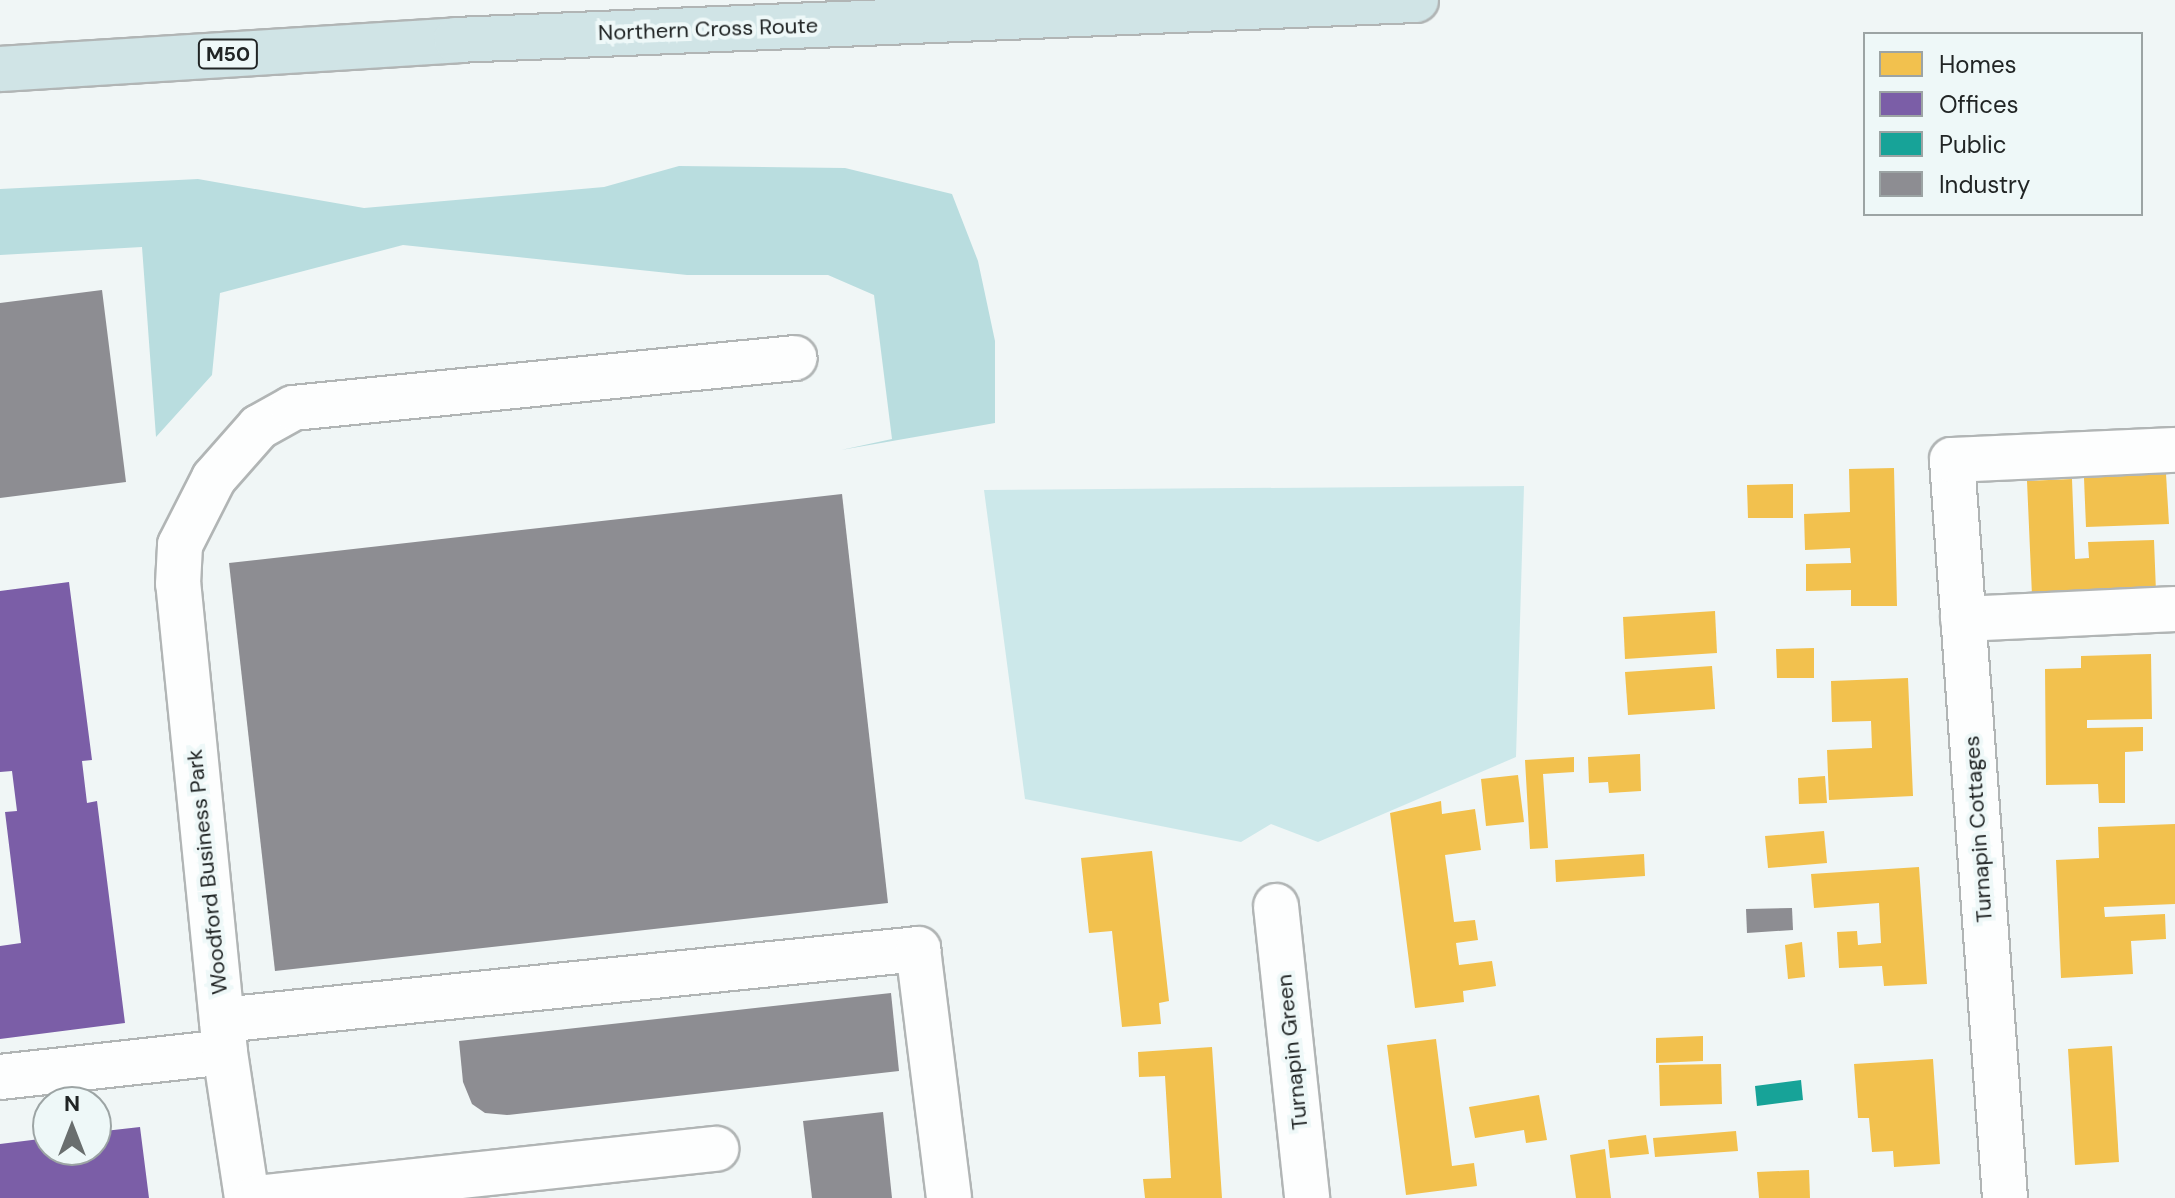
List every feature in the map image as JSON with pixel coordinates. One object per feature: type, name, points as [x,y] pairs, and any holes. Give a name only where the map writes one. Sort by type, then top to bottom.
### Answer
[{"type":"highway","name":"M50","points":[[456,40],[1010,0]]},
{"type":"highway","name":"Northern Cross Route","points":[[0,69],[456,40],[1416,0]]},
{"type":"street","name":"Woodford Business Park","points":[[247,1198],[223,1036],[178,584],[180,545],[197,505],[236,451],[259,427],[293,408],[795,358]]},
{"type":"street","name":"Turnapin Cottages","points":[[2005,1198],[1952,460],[2175,450]]},
{"type":"street","points":[[1963,619],[2175,609]]},
{"type":"street","name":"Turnapin Green","points":[[1276,906],[1307,1198]]},
{"type":"street","points":[[0,1077],[223,1036],[918,949],[949,1198]]},
{"type":"street","points":[[256,1198],[716,1149]]},
{"type":"shaded area","points":[[679,166],[845,168],[952,194],[978,261],[995,341],[995,423],[841,450],[892,439],[874,295],[828,275],[687,275],[403,245],[220,293],[212,375],[156,437],[142,247],[0,255],[0,189],[198,179],[364,208],[604,187]]},
{"type":"shaded area","points":[[1524,486],[1516,757],[1318,842],[1271,824],[1241,842],[1025,799],[984,490]]},
{"type":"building: Homes","points":[[1894,468],[1897,606],[1851,606],[1851,590],[1806,591],[1806,564],[1851,563],[1850,548],[1805,550],[1804,514],[1850,512],[1849,469]]},
{"type":"building: Homes","points":[[2166,474],[2169,524],[2086,527],[2084,478]]},
{"type":"building: Homes","points":[[2072,479],[2075,559],[2089,558],[2088,542],[2154,540],[2156,592],[2032,596],[2027,481]]},
{"type":"building: Homes","points":[[1793,484],[1793,518],[1748,518],[1747,485]]},
{"type":"building: Homes","points":[[1715,611],[1717,653],[1625,659],[1623,617]]},
{"type":"building: Homes","points":[[1814,648],[1814,678],[1777,678],[1776,649]]},
{"type":"building: Homes","points":[[2151,654],[2152,719],[2087,720],[2087,728],[2143,727],[2143,751],[2125,752],[2125,803],[2099,803],[2098,784],[2046,785],[2045,669],[2081,668],[2081,656]]},
{"type":"building: Homes","points":[[1712,666],[1715,709],[1628,715],[1625,672]]},
{"type":"building: Homes","points":[[1908,678],[1913,796],[1829,800],[1827,750],[1872,748],[1871,721],[1832,722],[1831,681]]},
{"type":"building: Homes","points":[[1640,754],[1641,791],[1609,793],[1608,782],[1589,783],[1588,757]]},
{"type":"building: Homes","points":[[1574,757],[1574,772],[1543,774],[1548,848],[1530,849],[1525,760]]},
{"type":"building: Homes","points":[[1518,775],[1524,822],[1486,826],[1481,779]]},
{"type":"building: Homes","points":[[1825,776],[1827,803],[1799,804],[1798,778]]},
{"type":"building: Homes","points":[[1441,801],[1442,814],[1475,809],[1481,850],[1445,855],[1454,922],[1475,920],[1478,940],[1456,943],[1459,965],[1492,961],[1496,986],[1463,991],[1464,1002],[1415,1008],[1390,813]]},
{"type":"building: Homes","points":[[2175,824],[2175,904],[2104,907],[2105,917],[2165,914],[2166,939],[2131,941],[2133,974],[2061,978],[2056,860],[2099,858],[2098,827]]},
{"type":"building: Homes","points":[[1824,831],[1827,863],[1768,868],[1765,836]]},
{"type":"building: Homes","points":[[1152,851],[1169,1001],[1159,1003],[1161,1024],[1122,1027],[1112,931],[1089,933],[1081,858]]},
{"type":"building: Homes","points":[[1644,854],[1645,876],[1556,882],[1555,860]]},
{"type":"building: Homes","points":[[1919,867],[1927,984],[1884,986],[1882,966],[1839,968],[1837,932],[1857,931],[1858,945],[1881,943],[1879,903],[1814,908],[1811,874]]},
{"type":"building: Homes","points":[[1802,942],[1805,977],[1788,979],[1785,945]]},
{"type":"building: Homes","points":[[1703,1036],[1703,1061],[1656,1063],[1656,1038]]},
{"type":"building: Homes","points":[[1436,1039],[1452,1166],[1474,1163],[1477,1186],[1406,1195],[1387,1045]]},
{"type":"building: Homes","points":[[2112,1046],[2119,1162],[2075,1165],[2068,1049]]},
{"type":"building: Homes","points":[[1212,1047],[1222,1198],[1145,1198],[1143,1179],[1171,1178],[1165,1076],[1139,1077],[1138,1052]]},
{"type":"building: Homes","points":[[1933,1059],[1940,1164],[1894,1167],[1893,1151],[1872,1152],[1869,1118],[1858,1118],[1854,1064]]},
{"type":"building: Homes","points":[[1721,1064],[1722,1104],[1660,1106],[1659,1065]]},
{"type":"building: Homes","points":[[1539,1095],[1547,1140],[1526,1143],[1524,1130],[1475,1138],[1469,1107]]},
{"type":"building: Homes","points":[[1736,1131],[1738,1151],[1655,1157],[1653,1138]]},
{"type":"building: Homes","points":[[1646,1135],[1649,1154],[1610,1158],[1608,1140]]},
{"type":"building: Homes","points":[[1605,1149],[1611,1198],[1576,1198],[1570,1155]]},
{"type":"building: Homes","points":[[1809,1170],[1810,1198],[1759,1198],[1757,1172]]},
{"type":"building: Offices","points":[[69,582],[92,760],[82,761],[87,803],[97,801],[125,1023],[0,1039],[0,946],[21,943],[5,812],[17,811],[12,771],[0,772],[0,591]]},
{"type":"building: Offices","points":[[140,1127],[149,1198],[0,1198],[0,1144],[32,1140],[32,1166],[112,1166],[112,1130]]},
{"type":"building: Public","points":[[1801,1080],[1803,1100],[1757,1106],[1755,1086]]},
{"type":"building: Industry","points":[[102,290],[126,482],[0,498],[0,303]]},
{"type":"building: Industry","points":[[842,494],[888,903],[275,971],[229,563]]},
{"type":"building: Industry","points":[[1792,908],[1793,930],[1747,933],[1746,909]]},
{"type":"building: Industry","points":[[891,993],[899,1071],[507,1115],[485,1113],[472,1104],[463,1082],[459,1041]]},
{"type":"building: Industry","points":[[883,1112],[892,1198],[812,1198],[803,1121]]}]
